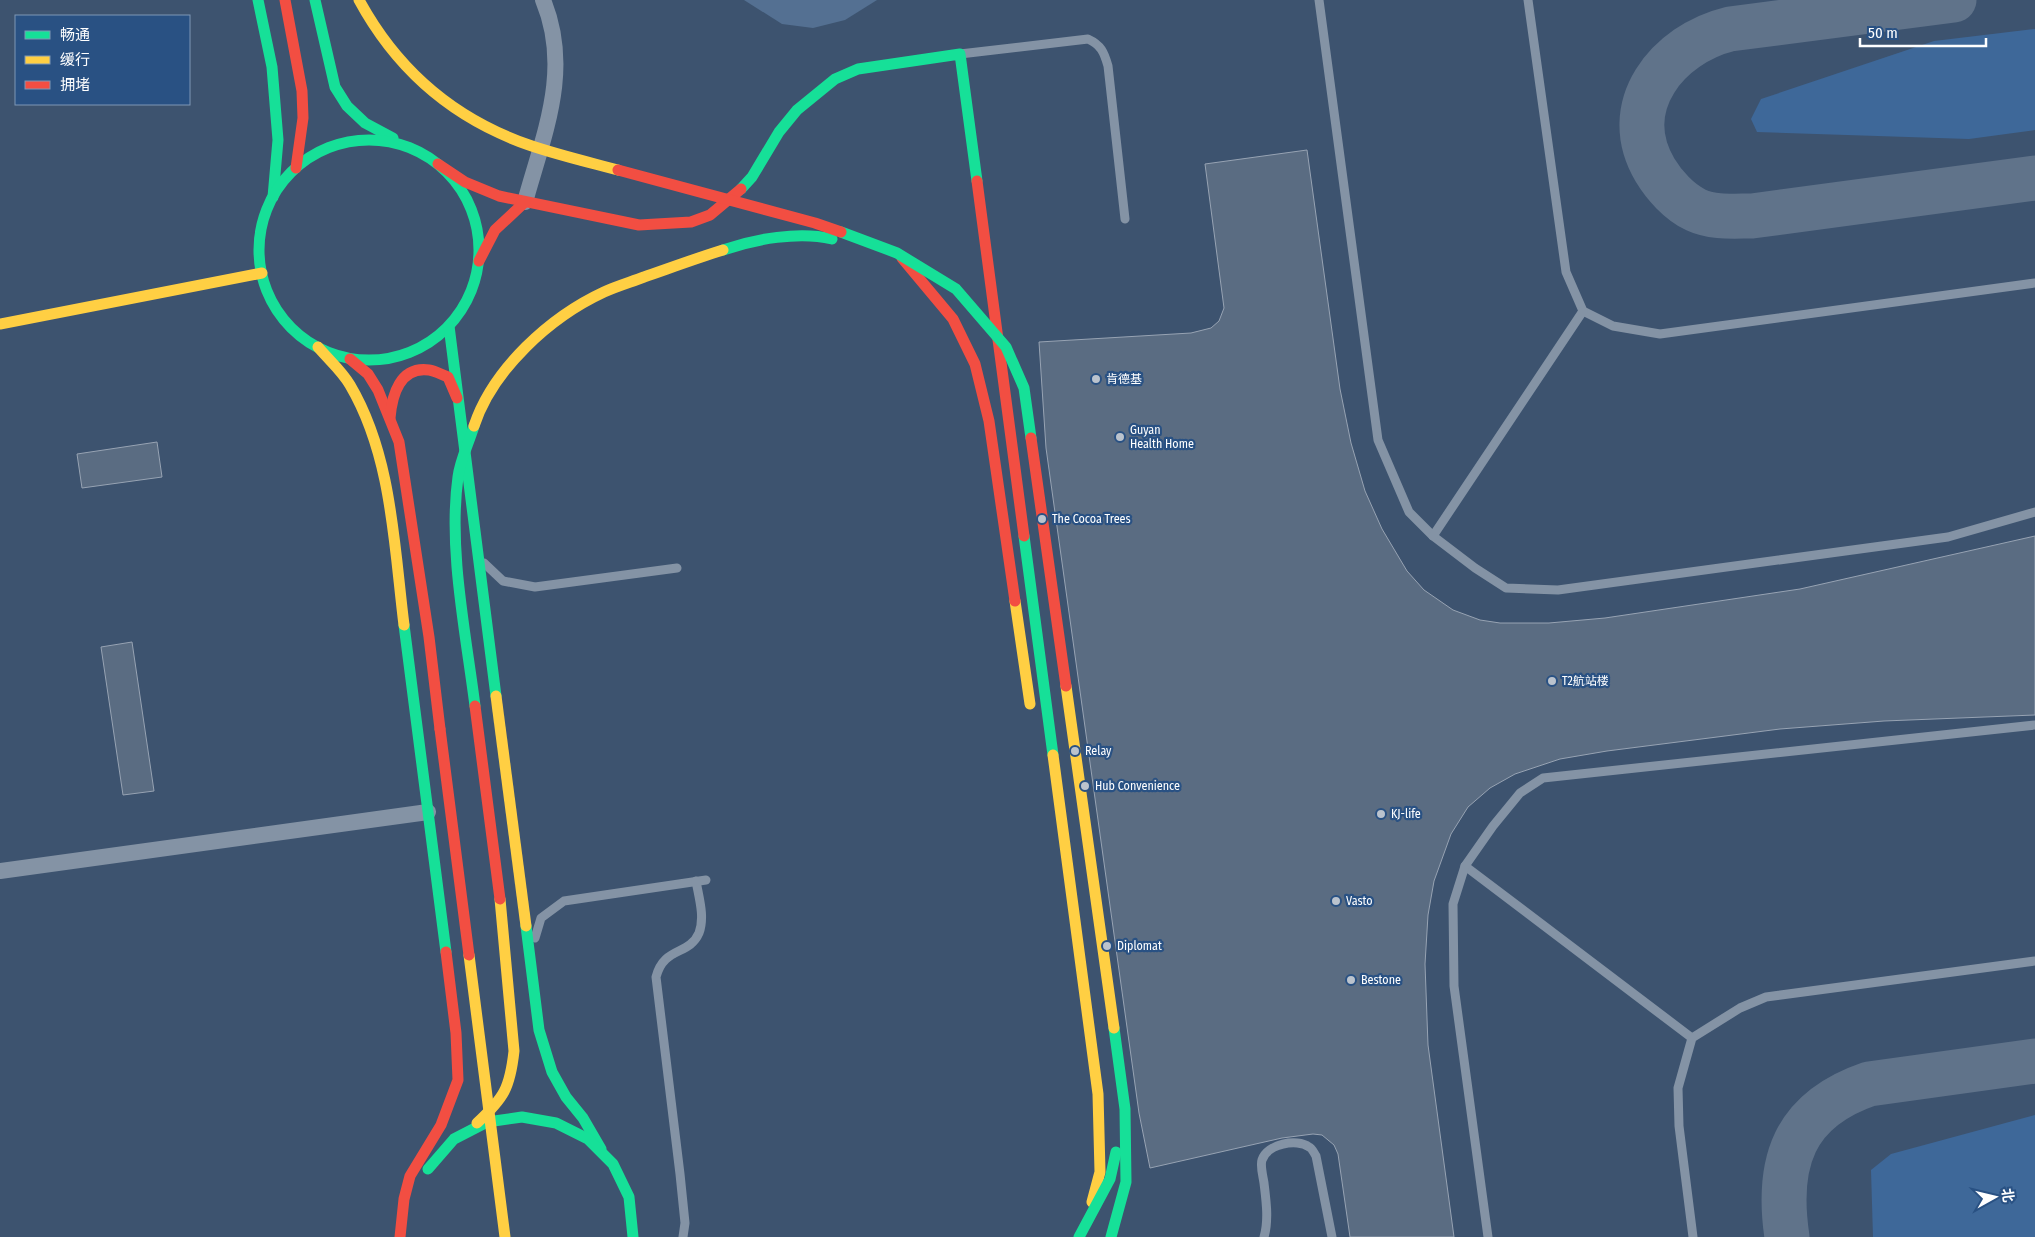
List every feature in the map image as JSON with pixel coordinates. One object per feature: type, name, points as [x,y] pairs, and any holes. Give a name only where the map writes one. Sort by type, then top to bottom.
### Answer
[{"type":"main road","points":[[258,0],[272,67],[278,140],[273,197]]},
{"type":"main road","points":[[285,0],[302,91],[303,118],[296,168]]},
{"type":"main road","points":[[315,0],[335,87],[347,106],[365,124],[407,146],[478,189],[525,202],[639,225],[690,222],[710,215],[735,196],[752,177],[780,132],[797,110],[835,79],[858,69],[960,54],[1098,1094],[1100,1172],[1081,1237]]},
{"type":"main road","points":[[359,0],[378,34],[418,78],[475,122],[504,137],[536,148],[816,223],[898,253],[956,289],[1006,347],[1024,388],[1125,1109],[1126,1182],[1111,1237]]},
{"type":"main road","points":[[400,1237],[404,1199],[410,1176],[441,1125],[458,1080],[456,1033],[385,478],[367,417],[349,383],[318,347],[297,332],[279,313],[270,298],[262,274],[260,247],[261,230],[273,197],[282,183],[296,168],[315,154],[327,148],[353,141],[389,141],[407,146]]},
{"type":"main road","points":[[318,347],[350,359],[377,360],[404,355],[436,338],[460,312],[470,296],[476,278],[479,261],[479,242],[471,207],[451,176],[438,164]]},
{"type":"main road","points":[[479,261],[495,230],[513,211],[525,202]]},
{"type":"main road","points":[[410,1237],[406,1228],[404,1199],[432,1163],[456,1138],[477,1123],[498,1103],[511,1076],[514,1051],[512,1018],[500,899],[460,580],[456,526],[458,476],[480,409],[506,370],[536,335],[604,292],[750,241],[816,235],[898,253],[953,319],[975,364],[989,421],[1032,715]]},
{"type":"main road","points":[[0,324],[262,274]]},
{"type":"main road","points":[[449,326],[539,1030],[552,1072],[566,1097],[583,1118],[601,1149],[612,1163],[628,1194],[632,1212],[633,1237]]},
{"type":"main road","points":[[350,359],[368,374],[380,392],[399,442],[429,637],[505,1237]]},
{"type":"main road","points":[[385,478],[390,415],[396,384],[409,372],[430,370],[448,377],[459,401]]},
{"type":"main road","points":[[1079,1038],[1082,1058]]},
{"type":"main road","points":[[1081,1237],[1110,1179],[1125,1109]]},
{"type":"main road","points":[[456,1138],[487,1122],[504,1118],[530,1117],[556,1122],[572,1128],[601,1149]]},
{"type":"main road","points":[[410,1237],[412,1211],[421,1182],[432,1163]]},
{"type":"main road","points":[[1072,1237],[1079,1222],[1088,1175]]},
{"type":"street","points":[[525,202],[556,81],[556,49],[551,20],[543,0]]},
{"type":"street","points":[[0,872],[428,812]]},
{"type":"lane","points":[[1319,0],[1378,440],[1409,512],[1434,536],[1475,568],[1506,588],[1558,590],[1948,537],[2035,512]]},
{"type":"lane","points":[[1528,0],[1566,272],[1583,311],[1613,326],[1660,334],[2035,283]]},
{"type":"lane","points":[[960,54],[1088,40],[1097,43],[1102,49],[1108,66],[1125,218]]},
{"type":"lane","points":[[1434,536],[1583,311]]},
{"type":"lane","points":[[479,557],[502,581],[534,587],[677,568]]},
{"type":"lane","points":[[1488,1237],[1454,986],[1453,904],[1465,866],[1493,826],[1520,793],[1542,778],[2035,725]]},
{"type":"lane","points":[[1465,866],[1692,1038]]},
{"type":"lane","points":[[530,955],[540,918],[564,901],[701,881],[698,933],[686,947],[667,956],[661,962],[656,976],[682,1192],[685,1223],[683,1237]]},
{"type":"lane","points":[[1693,1237],[1680,1135],[1678,1088],[1692,1038],[1740,1008],[1766,997],[2035,961]]},
{"type":"lane","points":[[1264,1237],[1266,1201],[1261,1162],[1265,1154],[1273,1148],[1289,1143],[1310,1147],[1316,1156],[1332,1237]]},
{"type":"shaded area","points":[[744,0],[877,0],[845,20],[813,28],[782,24]]},
{"type":"shaded area","points":[[2035,29],[2035,130],[1969,139],[1757,132],[1751,119],[1761,99],[1934,41]]},
{"type":"shaded area","points":[[2035,1115],[2035,1237],[1873,1237],[1871,1170],[1891,1154]]},
{"type":"building","name":"T2航站楼","points":[[1307,150],[1340,389],[1351,443],[1365,491],[1382,529],[1407,571],[1424,590],[1453,610],[1480,620],[1500,623],[1549,623],[1605,618],[1800,589],[2035,536],[2035,715],[1884,721],[1780,729],[1607,751],[1560,759],[1515,774],[1490,788],[1468,807],[1451,834],[1434,881],[1428,915],[1425,964],[1428,1045],[1454,1237],[1350,1237],[1338,1154],[1334,1145],[1322,1135],[1313,1134],[1282,1138],[1150,1168],[1139,1113],[1046,448],[1039,342],[1191,333],[1211,328],[1219,321],[1224,308],[1205,164]]},
{"type":"building","points":[[157,442],[162,477],[82,488],[77,454]]},
{"type":"building","points":[[132,642],[154,791],[123,795],[101,647]]},
{"type":"taxiway","points":[[1954,0],[1730,29],[1707,37],[1687,48],[1669,63],[1655,81],[1646,101],[1642,123],[1645,146],[1655,170],[1672,193],[1690,207],[1703,213],[1731,216],[1752,216],[2035,178]]},
{"type":"taxiway","points":[[1787,1237],[1784,1186],[1788,1163],[1795,1142],[1807,1124],[1823,1108],[1843,1095],[1869,1084],[2035,1061]]},
{"type":"traffic: fast","points":[[258,0],[272,67],[278,140],[273,197]]},
{"type":"traffic: fast","points":[[315,0],[335,87],[347,106],[365,123],[393,138]]},
{"type":"traffic: fast","points":[[741,189],[752,177],[779,132],[797,110],[835,79],[858,69],[960,54],[977,181]]},
{"type":"traffic: fast","points":[[369,140],[390,142],[411,148],[447,172],[471,208],[477,229],[479,250],[477,271],[471,292],[447,328],[411,352],[390,358],[369,360],[348,358],[327,352],[291,328],[267,292],[261,271],[259,250],[261,229],[267,208],[291,172],[327,148],[348,142],[369,140]]},
{"type":"traffic: fast","points":[[841,232],[897,253],[956,289],[1006,347],[1024,388],[1031,438]]},
{"type":"traffic: fast","points":[[723,250],[777,237],[806,236],[832,239]]},
{"type":"traffic: fast","points":[[449,326],[496,696]]},
{"type":"traffic: fast","points":[[474,426],[459,471],[455,505],[455,533],[459,591],[475,706]]},
{"type":"traffic: fast","points":[[1024,536],[1053,755]]},
{"type":"traffic: fast","points":[[404,625],[446,952]]},
{"type":"traffic: fast","points":[[526,926],[539,1030],[552,1072],[566,1097],[583,1118],[601,1149]]},
{"type":"traffic: fast","points":[[1111,1237],[1126,1182],[1125,1109],[1114,1028]]},
{"type":"traffic: fast","points":[[428,1169],[454,1139],[487,1122],[522,1117],[556,1123],[588,1139],[613,1164],[629,1197],[633,1237]]},
{"type":"traffic: fast","points":[[1079,1237],[1110,1179],[1116,1152]]},
{"type":"traffic: slow","points":[[359,0],[391,49],[430,89],[452,106],[476,121],[529,145],[618,170]]},
{"type":"traffic: slow","points":[[474,426],[483,405],[509,365],[544,330],[564,315],[609,290],[723,250]]},
{"type":"traffic: slow","points":[[0,324],[262,273]]},
{"type":"traffic: slow","points":[[318,347],[347,380],[364,412],[375,441],[383,471],[394,533],[404,625]]},
{"type":"traffic: slow","points":[[1015,601],[1030,704]]},
{"type":"traffic: slow","points":[[1066,686],[1114,1028]]},
{"type":"traffic: slow","points":[[496,696],[526,926]]},
{"type":"traffic: slow","points":[[1053,755],[1098,1094],[1100,1172],[1092,1202]]},
{"type":"traffic: slow","points":[[477,1123],[494,1106],[504,1092],[508,1083],[514,1051],[500,899]]},
{"type":"traffic: slow","points":[[469,955],[505,1237]]},
{"type":"traffic: jam","points":[[285,0],[302,91],[303,118],[296,168]]},
{"type":"traffic: jam","points":[[438,164],[465,182],[499,196],[639,225],[691,222],[710,215],[741,189]]},
{"type":"traffic: jam","points":[[618,170],[815,223],[841,232]]},
{"type":"traffic: jam","points":[[977,181],[1024,536]]},
{"type":"traffic: jam","points":[[479,261],[495,230],[525,202]]},
{"type":"traffic: jam","points":[[902,258],[953,319],[975,364],[989,421],[1015,601]]},
{"type":"traffic: jam","points":[[350,359],[368,374],[378,390],[399,442],[429,637],[440,729]]},
{"type":"traffic: jam","points":[[390,418],[393,400],[399,384],[404,377],[419,370],[429,370],[448,377],[457,398]]},
{"type":"traffic: jam","points":[[1031,438],[1066,686]]},
{"type":"traffic: jam","points":[[475,706],[500,899]]},
{"type":"traffic: jam","points":[[440,729],[469,955]]},
{"type":"traffic: jam","points":[[400,1237],[404,1199],[410,1176],[441,1125],[458,1080],[456,1033],[446,952]]},
{"type":"place","name":"肯德基","points":[[1096,379]]},
{"type":"place","name":"Guyan Health Home","points":[[1120,437]]},
{"type":"place","name":"The Cocoa Trees","points":[[1042,519]]},
{"type":"place","name":"T2航站楼","points":[[1552,681]]},
{"type":"place","name":"Relay","points":[[1075,751]]},
{"type":"place","name":"Hub Convenience","points":[[1085,786]]},
{"type":"place","name":"KJ-life","points":[[1381,814]]},
{"type":"place","name":"Vasto","points":[[1336,901]]},
{"type":"place","name":"Diplomat","points":[[1107,946]]},
{"type":"place","name":"Bestone","points":[[1351,980]]}]
